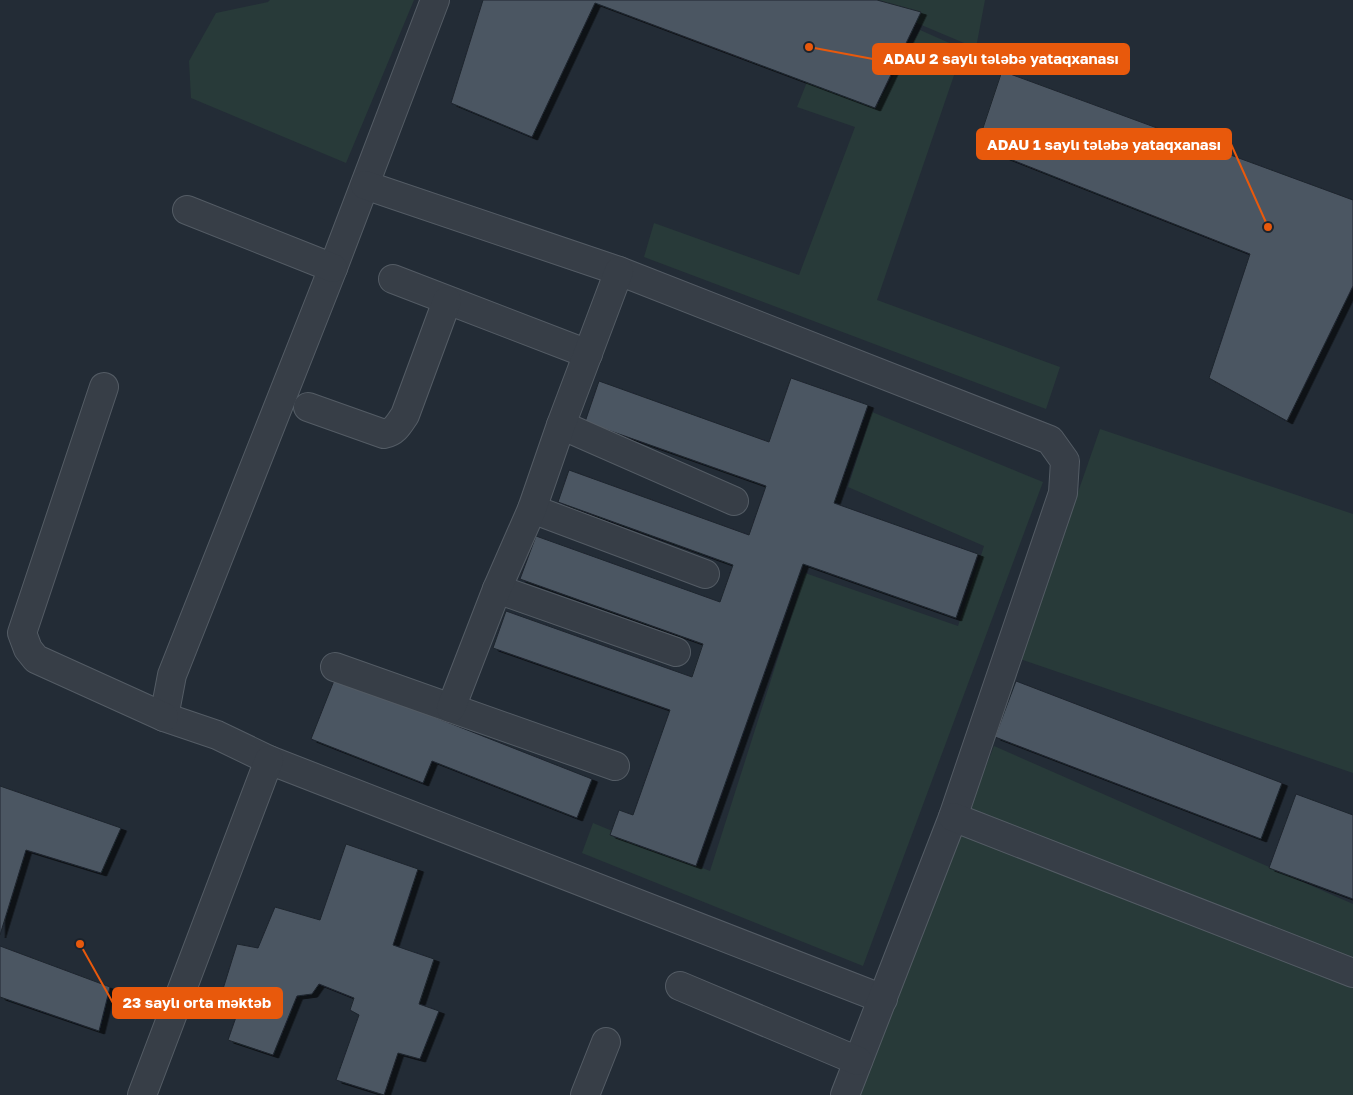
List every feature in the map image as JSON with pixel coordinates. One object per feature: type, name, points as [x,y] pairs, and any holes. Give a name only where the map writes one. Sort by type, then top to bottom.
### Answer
[{"type":"street","points":[[164,718],[172,674],[333,268],[435,0]]},
{"type":"street","points":[[365,185],[619,271],[1050,440],[1066,461],[1063,493],[953,817],[845,1095]]},
{"type":"street","points":[[187,210],[333,268]]},
{"type":"street","points":[[451,708],[497,589],[532,508],[619,271]]},
{"type":"street","points":[[393,279],[588,354]]},
{"type":"street","points":[[308,407],[384,434],[395,430],[405,415],[447,301]]},
{"type":"street","points":[[104,387],[22,633],[28,649],[36,659],[164,718],[217,735],[269,760],[882,998]]},
{"type":"street","points":[[561,425],[734,501]]},
{"type":"street","points":[[532,508],[706,574]]},
{"type":"street","points":[[497,589],[676,652]]},
{"type":"street","points":[[335,667],[615,766]]},
{"type":"street","points":[[142,1095],[269,760]]},
{"type":"street","points":[[953,817],[1353,973]]},
{"type":"street","points":[[680,986],[858,1061]]},
{"type":"street","points":[[584,1095],[606,1042]]},
{"type":"shaded area","points":[[270,0],[414,0],[346,163],[191,98],[189,61],[216,13]]},
{"type":"shaded area","points":[[862,0],[985,0],[976,48]]},
{"type":"shaded area","points":[[920,30],[963,49],[877,300],[1060,367],[1046,409],[644,257],[654,223],[799,275],[855,127],[797,107],[807,82],[875,108]]},
{"type":"shaded area","points":[[872,412],[1043,482],[863,966],[582,853],[593,823],[710,871],[805,573],[958,626],[984,546],[848,487]]},
{"type":"shaded area","points":[[1100,429],[1353,514],[1353,773],[1020,659]]},
{"type":"shaded area","points":[[994,746],[1353,904],[1353,1095],[856,1095]]},
{"type":"building","points":[[483,0],[877,0],[921,12],[875,108],[595,3],[532,137],[451,103]]},
{"type":"building","points":[[1002,71],[1353,200],[1353,286],[1287,421],[1209,378],[1250,254],[977,146]]},
{"type":"building","points":[[791,378],[868,405],[834,503],[978,554],[956,618],[803,564],[696,866],[610,835],[619,810],[633,815],[670,710],[493,648],[506,611],[692,677],[703,644],[520,579],[536,536],[720,602],[733,565],[558,502],[569,470],[749,535],[766,486],[585,422],[599,381],[769,442]]},
{"type":"building","points":[[335,678],[592,779],[577,818],[432,761],[423,783],[311,739]]},
{"type":"building","points":[[1016,681],[1282,783],[1261,839],[995,737]]},
{"type":"building","points":[[0,786],[121,828],[101,873],[26,850],[0,935]]},
{"type":"building","points":[[1296,794],[1353,815],[1353,899],[1269,868]]},
{"type":"building","points":[[346,844],[418,869],[393,945],[434,959],[419,1004],[439,1011],[420,1059],[398,1053],[384,1095],[336,1080],[359,1015],[350,1010],[354,998],[319,984],[312,994],[297,996],[273,1055],[228,1040],[243,997],[223,989],[237,944],[258,948],[275,907],[320,920]]},
{"type":"building","points":[[0,946],[110,987],[99,1031],[0,997]]},
{"type":"place","name":"ADAU 2 saylı tələbə yataqxanası","points":[[809,47]]},
{"type":"place","name":"ADAU 1 saylı tələbə yataqxanası","points":[[1268,227]]},
{"type":"place","name":"23 saylı orta məktəb","points":[[80,944]]}]
